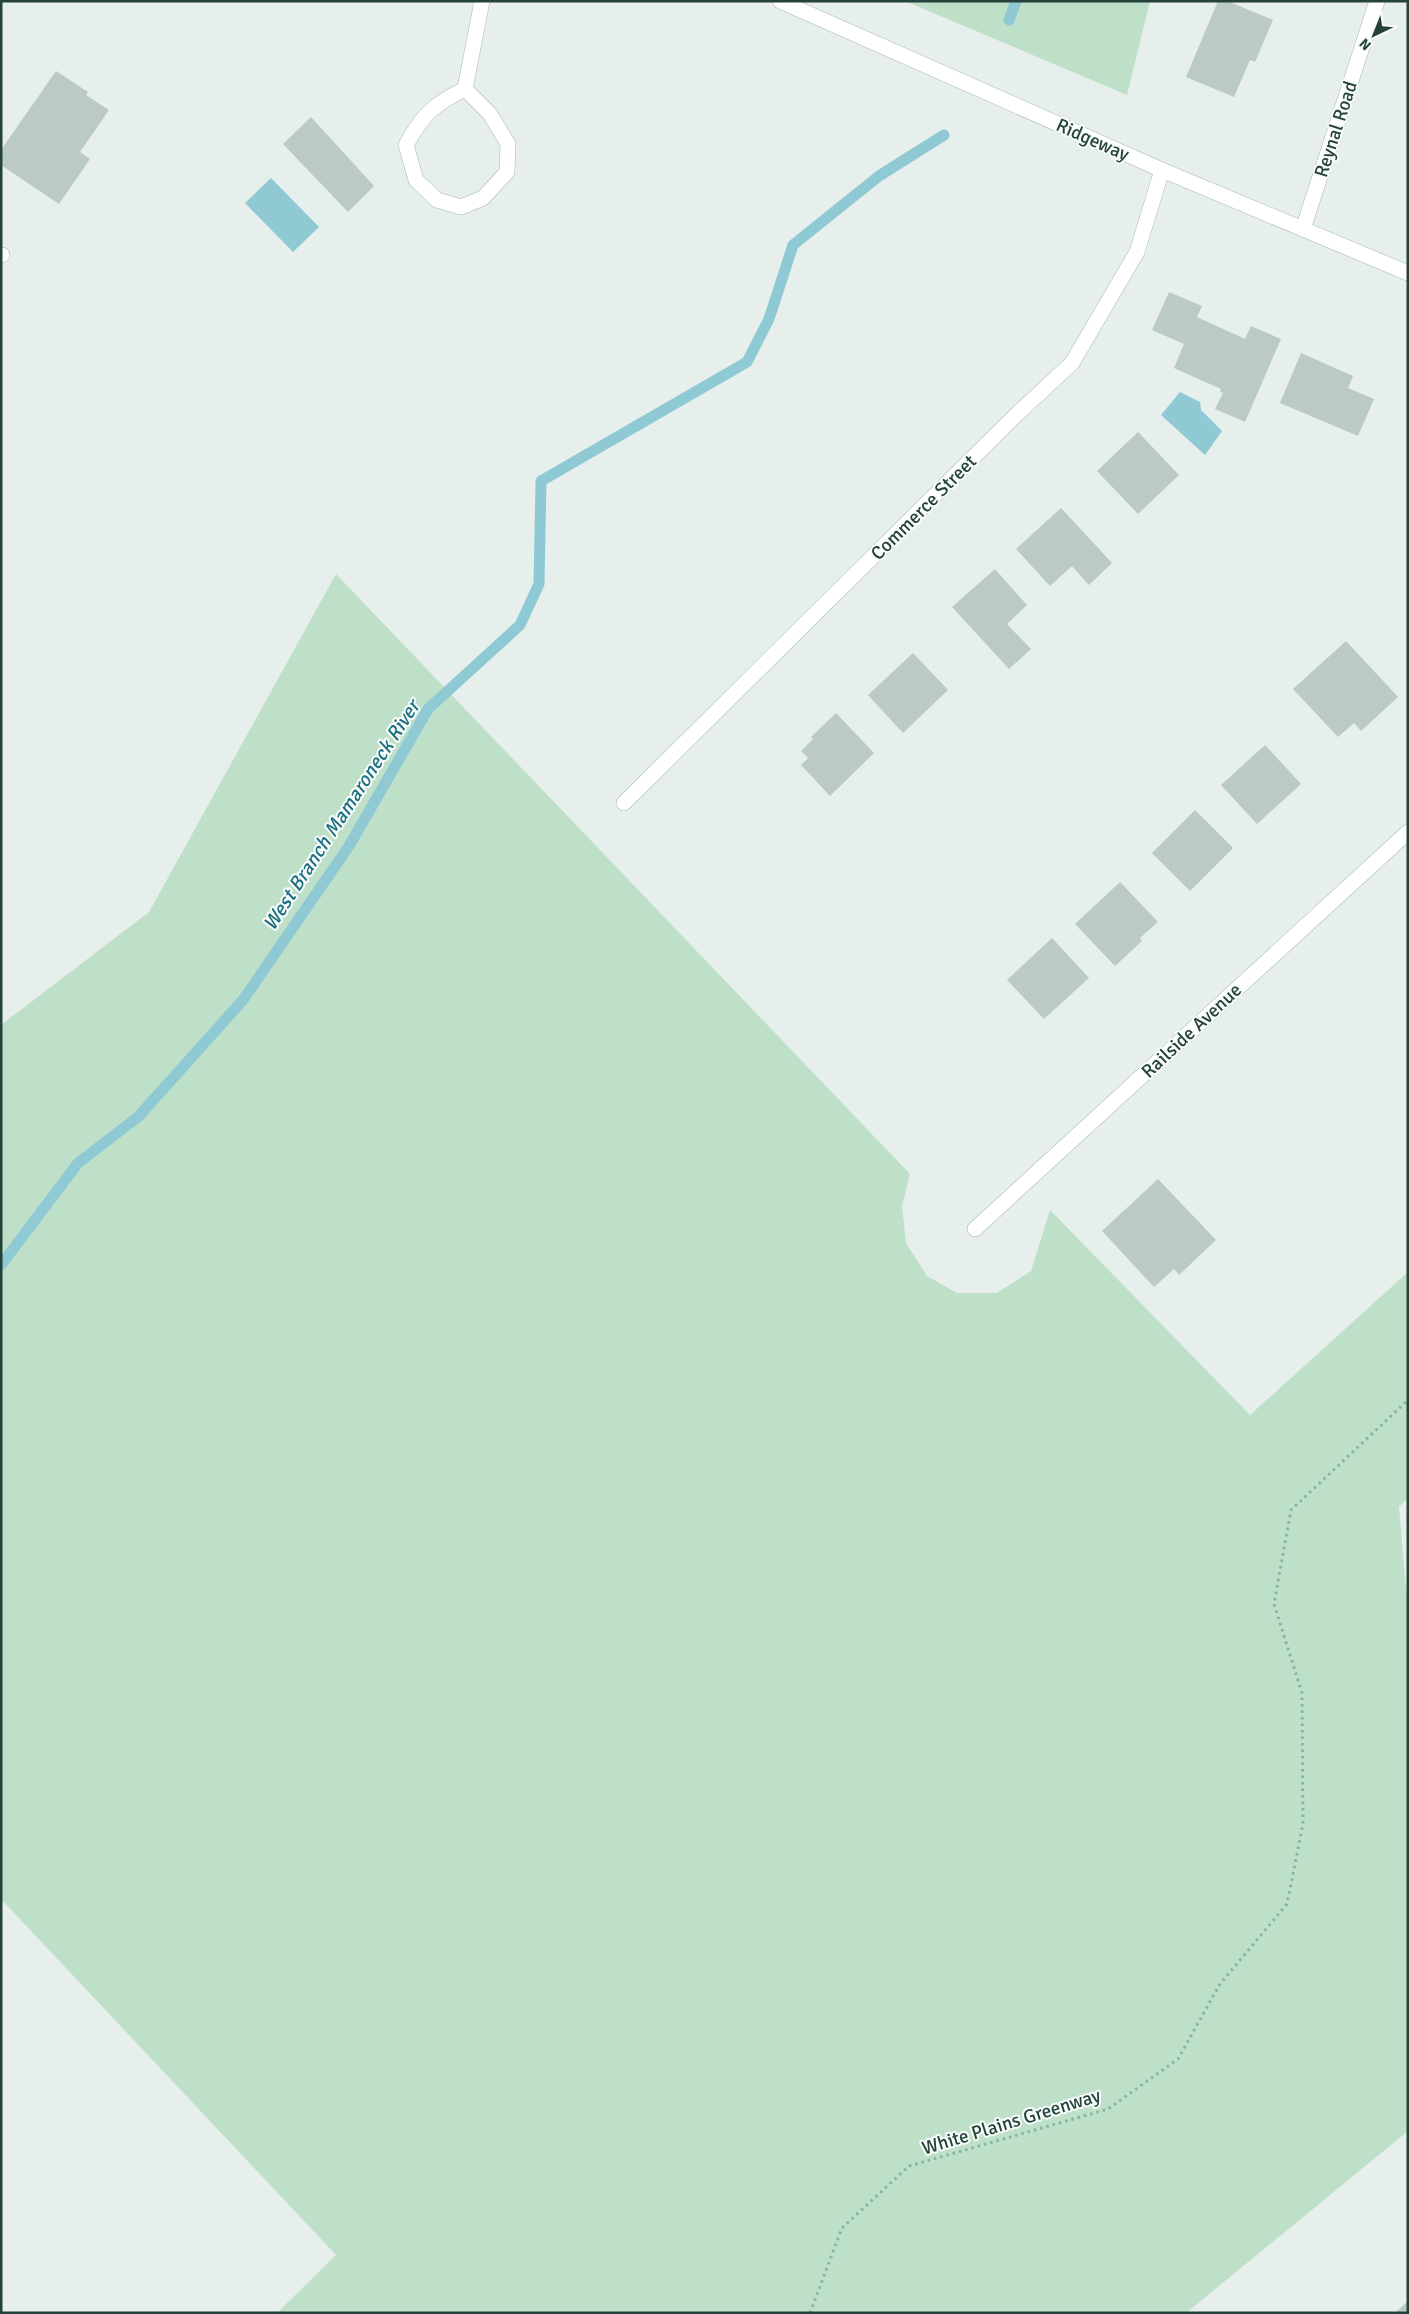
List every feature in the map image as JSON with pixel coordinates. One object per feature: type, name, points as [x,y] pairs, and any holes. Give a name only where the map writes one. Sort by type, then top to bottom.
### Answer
[{"type":"street","points":[[464,89],[482,1]]},
{"type":"street","name":"Ridgeway","points":[[780,1],[1162,170],[1408,273]]},
{"type":"street","name":"Reynal Road","points":[[1303,229],[1377,1]]},
{"type":"street","points":[[464,89],[490,114],[508,144],[507,172],[483,198],[461,207],[437,200],[416,180],[406,144],[417,125],[438,102],[464,89]]},
{"type":"street","name":"Commerce Street","points":[[624,803],[1010,421],[1072,363],[1137,252],[1162,170]]},
{"type":"street","name":"Railside Avenue","points":[[975,1229],[1408,832]]},
{"type":"path","name":"White Plains Greenway","points":[[810,2313],[842,2228],[909,2166],[1108,2109],[1178,2059],[1220,1984],[1287,1904],[1303,1824],[1302,1694],[1274,1604],[1291,1510],[1408,1400]]},
{"type":"green space","points":[[905,1],[1150,1],[1127,95]]},
{"type":"green space","points":[[336,574],[910,1174],[902,1206],[906,1243],[927,1276],[957,1293],[997,1293],[1031,1271],[1050,1210],[1250,1415],[1408,1272],[1408,1498],[1399,1507],[1408,1612],[1408,2131],[1186,2313],[277,2313],[336,2255],[1,1899],[1,1025],[149,912]]},
{"type":"water","points":[[271,178],[319,227],[293,252],[245,203]]},
{"type":"water","points":[[1180,392],[1200,402],[1201,410],[1222,431],[1205,455],[1161,415]]},
{"type":"building","points":[[1218,1],[1227,1],[1273,20],[1255,62],[1250,60],[1234,97],[1186,77]]},
{"type":"building","points":[[56,71],[88,92],[86,95],[109,110],[80,152],[90,159],[59,204],[1,165],[1,150]]},
{"type":"building","points":[[311,117],[374,186],[348,212],[283,144]]},
{"type":"building","points":[[1169,292],[1202,306],[1197,317],[1245,339],[1251,326],[1281,339],[1245,422],[1215,409],[1223,393],[1220,392],[1221,389],[1174,368],[1184,344],[1152,330]]},
{"type":"building","points":[[1301,353],[1353,376],[1348,388],[1374,399],[1358,436],[1280,403]]},
{"type":"building","points":[[1138,432],[1179,475],[1138,514],[1097,471]]},
{"type":"building","points":[[1061,508],[1112,563],[1089,585],[1072,566],[1050,586],[1016,549]]},
{"type":"building","points":[[995,569],[1027,605],[1007,624],[1031,649],[1009,669],[952,607]]},
{"type":"building","points":[[1346,641],[1398,697],[1361,731],[1354,723],[1338,737],[1293,689]]},
{"type":"building","points":[[913,653],[948,690],[903,733],[868,695]]},
{"type":"building","points":[[836,713],[874,753],[830,796],[801,765],[808,758],[801,751],[813,739],[811,737]]},
{"type":"building","points":[[1265,745],[1301,784],[1257,824],[1221,785]]},
{"type":"building","points":[[1195,810],[1233,848],[1190,891],[1152,853]]},
{"type":"building","points":[[1120,882],[1158,922],[1140,938],[1142,941],[1115,966],[1075,924]]},
{"type":"building","points":[[1052,938],[1089,978],[1044,1019],[1007,980]]},
{"type":"building","points":[[1158,1179],[1216,1240],[1179,1275],[1174,1269],[1154,1287],[1102,1231]]},
{"type":"building","points":[[1408,2301],[1408,2313],[1395,2313]]},
{"type":"waterway","name":"West Branch Mamaroneck River","points":[[1009,20],[1016,1]]},
{"type":"waterway","name":"West Branch Mamaroneck River","points":[[1,1265],[78,1163],[138,1117],[243,1000],[349,846],[428,709],[520,625],[539,584],[541,481],[747,362],[769,319],[793,245],[879,176],[944,135]]}]
